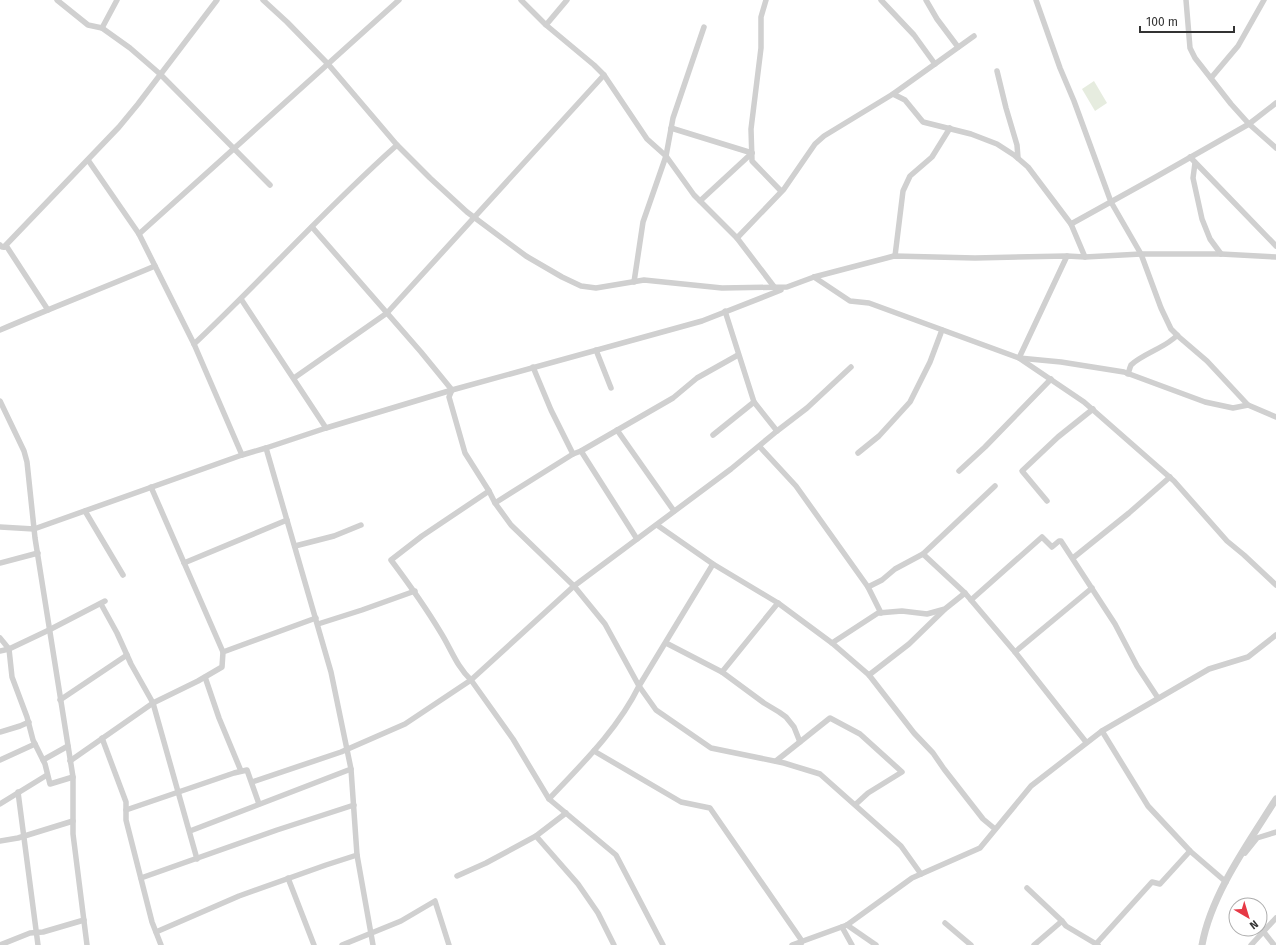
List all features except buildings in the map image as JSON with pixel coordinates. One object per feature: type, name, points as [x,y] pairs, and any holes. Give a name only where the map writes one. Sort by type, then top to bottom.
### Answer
[{"type":"street","points":[[57,0],[88,25],[102,28],[130,48],[160,74],[270,185]]},
{"type":"street","points":[[102,28],[117,0]]},
{"type":"street","points":[[2,246],[88,160],[128,115],[217,0]]},
{"type":"street","points":[[263,0],[328,64],[397,145],[466,212],[526,256],[562,277],[581,286],[596,288],[644,280],[722,288],[787,287]]},
{"type":"street","points":[[139,234],[399,0]]},
{"type":"street","points":[[521,0],[546,25],[604,75],[647,139],[666,156],[694,195],[737,238],[775,288]]},
{"type":"street","points":[[546,25],[567,0]]},
{"type":"street","points":[[766,0],[761,17],[760,48],[751,129],[752,161],[781,191]]},
{"type":"street","points":[[881,0],[914,35],[935,64]]},
{"type":"street","points":[[926,0],[937,19],[958,47]]},
{"type":"street","points":[[1036,0],[1111,202],[1141,254],[1161,308],[1171,329],[1206,361],[1248,405],[1276,417]]},
{"type":"street","points":[[1186,0],[1190,48],[1195,58],[1249,124],[1276,148]]},
{"type":"street","points":[[1211,78],[1238,46],[1264,0]]},
{"type":"street","points":[[634,282],[643,222],[666,156],[671,128],[704,27]]},
{"type":"street","points":[[737,238],[784,189],[816,144],[824,136],[893,94],[974,36]]},
{"type":"street","points":[[997,71],[1017,145],[1018,158]]},
{"type":"street","points":[[294,378],[387,313],[604,75]]},
{"type":"street","points":[[893,94],[905,100],[923,122],[971,134],[997,144],[1018,158],[1028,167],[1071,224],[1085,257]]},
{"type":"street","points":[[1071,224],[1249,124],[1276,103]]},
{"type":"street","points":[[671,128],[752,152]]},
{"type":"street","points":[[895,256],[903,190],[910,176],[932,157],[950,128]]},
{"type":"street","points":[[194,344],[241,299],[371,168],[397,145]]},
{"type":"street","points":[[700,201],[752,152]]},
{"type":"street","points":[[1190,157],[1276,246]]},
{"type":"street","points":[[88,160],[139,234],[194,344],[242,455]]},
{"type":"street","points":[[1195,163],[1193,178],[1202,219],[1210,239],[1221,254]]},
{"type":"street","points":[[312,227],[421,352],[452,390]]},
{"type":"street","points":[[2,246],[8,247],[48,310]]},
{"type":"street","points":[[0,527],[34,529],[242,455],[326,428],[452,390],[702,321],[814,277],[874,260],[895,256],[975,258],[1085,257],[1141,254],[1221,254],[1276,257]]},
{"type":"street","points":[[1019,358],[1067,256]]},
{"type":"street","points":[[0,330],[82,298],[155,266]]},
{"type":"street","points":[[814,277],[850,301],[869,303],[1019,358],[1051,379],[1093,409],[1170,477],[1227,541],[1276,585]]},
{"type":"street","points":[[241,299],[326,428]]},
{"type":"street","points":[[726,311],[738,355],[754,402],[777,431]]},
{"type":"street","points":[[858,453],[879,436],[910,402],[930,362],[942,330]]},
{"type":"street","points":[[1128,374],[1131,365],[1174,339],[1177,335]]},
{"type":"street","points":[[596,350],[611,388]]},
{"type":"street","points":[[495,503],[573,454],[581,451],[673,398],[698,378],[738,355]]},
{"type":"street","points":[[1019,358],[1061,362],[1128,374],[1205,402],[1233,408],[1248,405]]},
{"type":"street","points":[[533,367],[551,410],[573,454]]},
{"type":"street","points":[[252,782],[347,749],[405,724],[471,680],[574,586],[760,447],[777,431],[807,408],[851,367]]},
{"type":"street","points":[[959,471],[985,447],[1051,379]]},
{"type":"street","points":[[452,390],[449,396],[465,453],[495,503],[511,525],[574,586],[605,624],[639,686],[656,710],[712,748],[776,761],[820,774],[856,804],[901,846],[921,874]]},
{"type":"street","points":[[0,401],[24,451],[27,462],[34,529],[73,777],[73,834],[87,945]]},
{"type":"street","points":[[713,435],[754,402]]},
{"type":"street","points":[[1047,501],[1022,471],[1058,437],[1093,409]]},
{"type":"street","points":[[616,430],[674,511]]},
{"type":"street","points":[[760,447],[796,486],[868,588],[881,613]]},
{"type":"street","points":[[266,448],[331,672],[351,769],[357,855],[373,945]]},
{"type":"street","points":[[581,451],[637,539]]},
{"type":"street","points":[[1073,558],[1170,477]]},
{"type":"street","points":[[868,588],[882,580],[895,569],[923,554],[995,486]]},
{"type":"street","points":[[70,761],[153,703],[222,667],[223,652],[151,487]]},
{"type":"street","points":[[489,491],[422,536],[391,560],[415,591],[442,634],[462,672],[471,680],[512,739],[549,799],[616,855],[663,945]]},
{"type":"street","points":[[85,511],[122,575]]},
{"type":"street","points":[[184,563],[288,520]]},
{"type":"street","points":[[657,524],[713,564],[778,603],[832,643],[869,675],[914,733],[933,753],[983,819],[995,829]]},
{"type":"street","points":[[295,546],[334,536],[361,525]]},
{"type":"street","points":[[971,600],[1042,537],[1052,547],[1061,541],[1115,624],[1137,666],[1158,698]]},
{"type":"street","points":[[0,563],[38,553]]},
{"type":"street","points":[[923,554],[971,600],[1015,652],[1086,742]]},
{"type":"street","points":[[549,799],[594,751],[632,700],[713,564]]},
{"type":"street","points":[[1015,652],[1092,588]]},
{"type":"street","points":[[223,652],[317,621],[362,610],[415,591]]},
{"type":"street","points":[[869,675],[909,644],[946,609],[965,594]]},
{"type":"street","points":[[0,651],[9,649],[49,630],[103,602],[127,655],[153,703],[197,859]]},
{"type":"street","points":[[722,672],[778,603]]},
{"type":"street","points":[[832,643],[878,613],[902,611],[927,614],[946,609]]},
{"type":"street","points":[[792,945],[801,943],[844,926],[912,878],[980,848],[1031,786],[1086,742],[1102,731],[1209,669],[1248,657],[1276,635]]},
{"type":"street","points":[[0,638],[9,649],[12,677],[35,744],[43,760],[50,784],[73,777]]},
{"type":"street","points":[[666,644],[722,672],[764,703],[786,717],[794,727],[800,742]]},
{"type":"street","points":[[60,700],[127,655]]},
{"type":"street","points":[[205,677],[219,718],[241,772]]},
{"type":"street","points":[[776,761],[830,718],[860,734],[902,772],[868,793],[856,804]]},
{"type":"street","points":[[0,732],[28,722]]},
{"type":"street","points":[[1102,731],[1148,806],[1190,851],[1226,882]]},
{"type":"street","points":[[102,738],[126,802],[126,820],[152,922],[161,945]]},
{"type":"street","points":[[0,760],[35,744]]},
{"type":"street","points":[[43,760],[68,746]]},
{"type":"street","points":[[594,751],[681,802],[710,808],[801,943]]},
{"type":"street","points":[[190,831],[351,769]]},
{"type":"street","points":[[126,810],[247,770],[259,804]]},
{"type":"street","points":[[0,804],[47,775]]},
{"type":"street","points":[[18,792],[38,945]]},
{"type":"street","points":[[1202,945],[1205,928],[1226,882],[1276,799]]},
{"type":"street","points":[[141,878],[277,830],[354,805]]},
{"type":"street","points":[[457,876],[486,863],[536,836],[566,813]]},
{"type":"street","points":[[0,841],[73,821]]},
{"type":"street","points":[[1238,861],[1257,838],[1276,832]]},
{"type":"street","points":[[536,836],[578,884],[598,912],[614,945]]},
{"type":"street","points":[[1027,888],[1066,926],[1097,944],[1152,882],[1160,884],[1190,851]]},
{"type":"street","points":[[156,932],[239,896],[357,855]]},
{"type":"street","points":[[288,878],[314,945]]},
{"type":"street","points":[[342,945],[401,921],[435,901],[449,945]]},
{"type":"street","points":[[1268,926],[1276,918]]},
{"type":"street","points":[[0,945],[30,933],[43,932],[84,920]]},
{"type":"street","points":[[1034,945],[1062,921]]},
{"type":"street","points":[[945,923],[971,945]]},
{"type":"street","points":[[844,926],[852,945]]},
{"type":"street","points":[[844,926],[876,945]]},
{"type":"street","points":[[1250,945],[1257,937]]},
{"type":"street","points":[[1268,937],[1274,945]]},
{"type":"shaded area","points":[[1094,81],[1107,103],[1095,111],[1082,89]]}]
